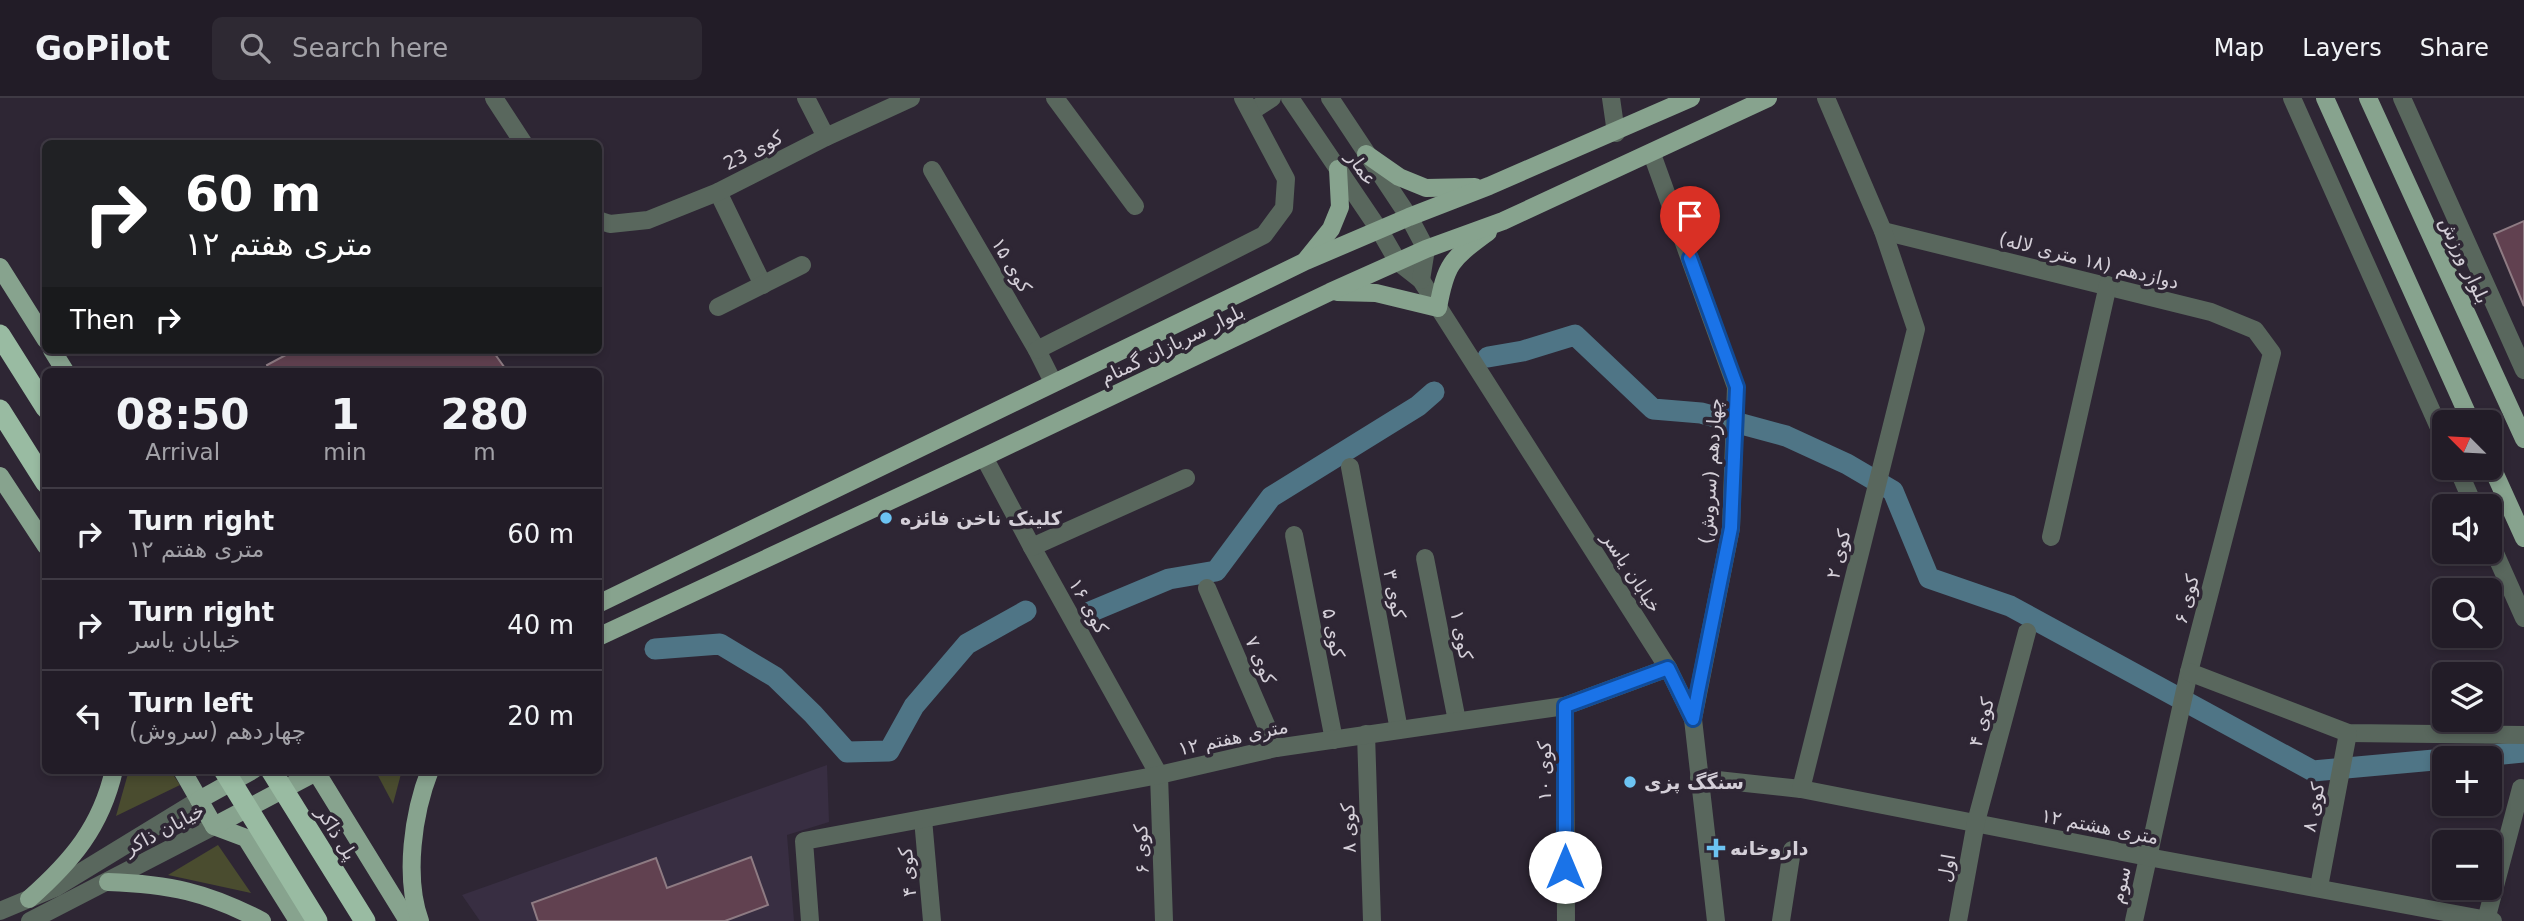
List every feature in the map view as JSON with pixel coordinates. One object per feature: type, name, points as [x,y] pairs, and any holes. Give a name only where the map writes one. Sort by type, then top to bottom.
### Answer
[{"type":"highway","points":[[0,335],[42,402]]},
{"type":"highway","points":[[0,410],[42,477]]},
{"type":"highway","points":[[225,774],[317,921]]},
{"type":"highway","name":"پل ذاکر","points":[[273,774],[365,921]]},
{"type":"main road","name":"بلوار سربازان گمنام","points":[[602,602],[1306,261],[1409,217],[1489,187],[1691,98]]},
{"type":"main road","name":"بلوار سربازان گمنام","points":[[602,635],[1330,292],[1426,249],[1503,221],[1768,98]]},
{"type":"main road","points":[[2325,98],[2466,410]]},
{"type":"main road","name":"بلوار ورزش","points":[[2368,98],[2524,439]]},
{"type":"main road","points":[[1366,154],[1398,177],[1426,188],[1489,187]]},
{"type":"main road","points":[[1306,261],[1331,229],[1340,207],[1338,169]]},
{"type":"main road","points":[[1330,292],[1369,291],[1438,308],[1443,276],[1454,258],[1503,221]]},
{"type":"main road","points":[[0,267],[42,334]]},
{"type":"main road","points":[[0,476],[42,540]]},
{"type":"main road","points":[[2498,480],[2524,538]]},
{"type":"main road","points":[[29,899],[64,869],[90,832],[110,790],[113,774]]},
{"type":"main road","points":[[183,774],[214,826],[246,838],[298,921]]},
{"type":"main road","name":"خیابان ذاکر","points":[[199,800],[246,774]]},
{"type":"main road","name":"خیابان ذاکر","points":[[214,826],[311,774]]},
{"type":"main road","points":[[319,774],[408,921]]},
{"type":"main road","points":[[420,921],[416,911],[411,851],[421,792],[428,774]]},
{"type":"main road","points":[[108,882],[150,883],[191,891],[229,904],[262,921]]},
{"type":"street","points":[[494,98],[521,140]]},
{"type":"street","points":[[806,98],[826,137]]},
{"type":"street","name":"کوی 23","points":[[604,222],[648,220],[718,192],[826,137],[911,98]]},
{"type":"street","points":[[1055,98],[1135,206]]},
{"type":"street","points":[[1037,350],[1264,234],[1284,208],[1286,179],[1248,105],[1272,98]]},
{"type":"street","name":"عمار","points":[[1290,98],[1380,230],[1398,262]]},
{"type":"street","name":"عمار","points":[[1330,98],[1409,217],[1426,249]]},
{"type":"street","points":[[1611,98],[1616,133]]},
{"type":"street","points":[[1826,98],[1883,231]]},
{"type":"street","points":[[2292,98],[2432,411]]},
{"type":"street","points":[[2402,98],[2524,370]]},
{"type":"street","name":"چهاردهم (سروش)","points":[[1652,154],[1737,387],[1731,528],[1693,719]]},
{"type":"street","name":"کوی ۱۵","points":[[932,170],[1053,382]]},
{"type":"street","points":[[718,192],[763,285]]},
{"type":"street","name":"دوازدهم (۱۸ متری لاله)","points":[[1883,231],[2211,312],[2255,330],[2272,353]]},
{"type":"street","name":"کوی ۲","points":[[1801,789],[1916,329],[1883,231]]},
{"type":"street","points":[[1421,280],[1426,249]]},
{"type":"street","name":"خیابان یاسر","points":[[1398,262],[1421,280],[1668,668],[1693,719],[1716,921]]},
{"type":"street","points":[[719,307],[802,265]]},
{"type":"street","points":[[2050,537],[2108,285]]},
{"type":"street","name":"کوی ۶","points":[[2148,857],[2189,672],[2272,353]]},
{"type":"street","name":"کوی ۱۶","points":[[984,457],[1159,775]]},
{"type":"street","name":"کوی ۳","points":[[1350,467],[1399,730]]},
{"type":"street","points":[[1032,547],[1186,478]]},
{"type":"street","name":"کوی ۵","points":[[1294,535],[1334,740]]},
{"type":"street","name":"کوی ۱","points":[[1425,558],[1457,721]]},
{"type":"street","points":[[2500,564],[2524,618]]},
{"type":"street","name":"کوی ۷","points":[[1207,587],[1276,748]]},
{"type":"street","name":"کوی ۴","points":[[1976,822],[2027,632]]},
{"type":"street","name":"۱۲ متری هفتم","points":[[810,921],[804,841],[1159,775],[1276,748],[1565,706],[1668,668]]},
{"type":"street","points":[[2189,672],[2348,733],[2524,735]]},
{"type":"street","name":"کوی ۱۰","points":[[1565,706],[1566,921]]},
{"type":"street","name":"کوی ۸","points":[[2319,887],[2348,733]]},
{"type":"street","name":"کوی ۸","points":[[1366,734],[1372,921]]},
{"type":"street","name":"کوی ۶","points":[[1159,775],[1164,921]]},
{"type":"street","name":"۱۲ متری هشتم","points":[[1699,778],[1801,789],[2148,857],[2319,887],[2395,913],[2489,920]]},
{"type":"street","points":[[2489,920],[2521,788]]},
{"type":"street","name":"خیابان ذاکر","points":[[0,911],[55,888],[199,800]]},
{"type":"street","name":"کوی ۴","points":[[923,819],[932,921]]},
{"type":"street","name":"اول","points":[[1958,921],[1976,822]]},
{"type":"street","name":"خیابان ذاکر","points":[[30,921],[214,826]]},
{"type":"street","points":[[1781,921],[1792,850]]},
{"type":"street","name":"سوم","points":[[2134,921],[2148,857]]},
{"type":"shaded area","points":[[827,765],[829,822],[787,835],[794,921],[480,921],[462,895]]},
{"type":"green space","points":[[128,774],[173,774],[180,785],[116,816]]},
{"type":"green space","points":[[377,774],[401,774],[393,804]]},
{"type":"green space","points":[[218,845],[251,893],[168,875]]},
{"type":"building","points":[[2524,221],[2524,306],[2494,234]]},
{"type":"building","points":[[288,354],[495,354],[505,368],[268,368],[267,365]]},
{"type":"building","points":[[751,857],[768,905],[725,921],[538,921],[532,903],[656,858],[667,888]]},
{"type":"waterway","points":[[1488,357],[1523,351],[1575,335],[1653,409],[1701,413],[1786,436],[1847,464],[1893,491],[1929,578],[2010,606],[2313,771],[2432,760]]},
{"type":"waterway","points":[[1090,612],[1169,579],[1216,571],[1271,497],[1418,406],[1434,392]]},
{"type":"waterway","points":[[655,649],[720,644],[775,677],[847,752],[889,751],[914,706],[967,644],[1026,611]]},
{"type":"waterway","points":[[2502,754],[2524,752]]},
{"type":"place","name":"کلینک ناخن فائزه","points":[[886,518]]},
{"type":"place","name":"سنگگ پزی","points":[[1630,782]]},
{"type":"place","name":"داروخانه","points":[[1716,848]]},
{"type":"route","points":[[1565,867],[1565,706],[1668,668],[1693,719],[1731,528],[1737,387],[1690,258]]}]
